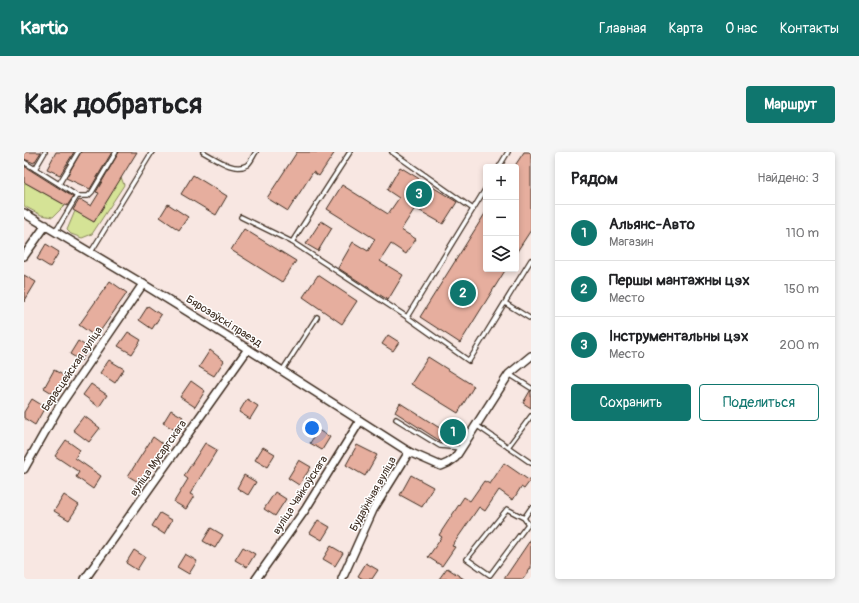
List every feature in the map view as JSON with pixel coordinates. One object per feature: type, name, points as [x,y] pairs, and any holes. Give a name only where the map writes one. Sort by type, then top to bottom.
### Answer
[{"type":"street","name":"Бярозаўскі праезд","points":[[24,213],[91,252],[248,349],[409,452]]},
{"type":"street","points":[[24,256],[46,225]]},
{"type":"street","name":"Берасцейская вуліца","points":[[24,469],[59,407],[143,284]]},
{"type":"street","name":"вуліца Мусаргскага","points":[[85,579],[248,349]]},
{"type":"street","name":"Будаўнічая вуліца","points":[[342,579],[374,510],[409,452],[441,466],[448,464],[455,458],[509,374],[531,356]]},
{"type":"street","name":"вуліца Чайкоўскага","points":[[256,579],[305,510],[360,421]]},
{"type":"lane","points":[[35,169],[45,152]]},
{"type":"lane","points":[[59,184],[78,152]]},
{"type":"lane","points":[[24,162],[77,196],[88,196],[92,192],[116,152]]},
{"type":"lane","points":[[91,252],[152,152]]},
{"type":"lane","points":[[203,152],[231,166],[241,168],[248,164],[256,152]]},
{"type":"lane","points":[[292,242],[350,152]]},
{"type":"lane","points":[[392,152],[473,209]]},
{"type":"lane","points":[[501,164],[508,152]]},
{"type":"lane","points":[[407,317],[483,193]]},
{"type":"lane","points":[[56,231],[77,196]]},
{"type":"lane","points":[[241,217],[292,242],[407,317],[468,361],[531,260]]},
{"type":"lane","points":[[505,303],[531,319]]},
{"type":"lane","points":[[282,371],[316,317]]},
{"type":"lane","points":[[509,374],[531,388]]},
{"type":"lane","points":[[508,447],[531,416]]},
{"type":"lane","points":[[396,419],[440,446],[461,448]]},
{"type":"lane","points":[[476,426],[531,463]]},
{"type":"lane","points":[[524,518],[531,508]]},
{"type":"lane","points":[[508,509],[524,518],[528,524],[490,575],[467,559],[508,509]]},
{"type":"green space","points":[[121,177],[124,185],[92,234],[82,238],[71,234],[67,230],[75,211],[94,222]]},
{"type":"green space","points":[[24,182],[65,205],[53,217],[41,215],[24,206]]},
{"type":"building","points":[[24,152],[41,152],[34,163],[24,159]]},
{"type":"building","points":[[56,152],[74,152],[60,175],[47,169]]},
{"type":"building","points":[[81,152],[112,152],[90,189],[66,178]]},
{"type":"building","points":[[119,152],[137,152],[94,222],[73,210],[79,200],[91,206],[99,193],[96,192]]},
{"type":"building","points":[[297,152],[335,152],[319,176],[313,172],[288,211],[267,198]]},
{"type":"building","points":[[524,152],[531,152],[531,230],[519,248],[519,164],[516,164]]},
{"type":"building","points":[[24,166],[73,197],[67,206],[24,182]]},
{"type":"building","points":[[400,167],[457,202],[443,224],[415,208],[401,230],[416,239],[406,254],[391,244],[380,261],[403,275],[388,300],[338,268],[353,242],[368,251],[375,239],[327,209],[342,185],[388,214],[399,198],[387,190]]},
{"type":"building","points":[[193,175],[227,196],[216,215],[181,194]]},
{"type":"building","points":[[168,204],[188,217],[179,230],[160,217]]},
{"type":"building","points":[[483,217],[483,272],[504,272],[460,343],[420,317]]},
{"type":"building","points":[[321,221],[332,228],[318,251],[306,244]]},
{"type":"building","points":[[244,229],[296,261],[282,282],[231,250]]},
{"type":"building","points":[[46,244],[59,252],[50,267],[37,259]]},
{"type":"building","points":[[24,275],[36,282],[24,302]]},
{"type":"building","points":[[318,275],[357,301],[342,324],[303,297]]},
{"type":"building","points":[[110,281],[127,293],[96,337],[79,325]]},
{"type":"building","points":[[148,306],[161,315],[152,329],[139,320]]},
{"type":"building","points":[[128,332],[141,340],[132,354],[118,346]]},
{"type":"building","points":[[388,335],[399,342],[393,351],[382,344]]},
{"type":"building","points":[[78,341],[89,348],[81,361],[70,354]]},
{"type":"building","points":[[210,350],[224,361],[214,376],[199,367]]},
{"type":"building","points":[[428,357],[474,386],[458,413],[411,384]]},
{"type":"building","points":[[109,360],[124,369],[115,383],[100,373]]},
{"type":"building","points":[[54,370],[68,378],[57,396],[44,388]]},
{"type":"building","points":[[191,381],[205,391],[195,407],[180,397]]},
{"type":"building","points":[[91,384],[107,395],[99,407],[83,395]]},
{"type":"building","points":[[531,391],[531,408],[523,403]]},
{"type":"building","points":[[32,399],[45,407],[35,425],[24,418],[24,412]]},
{"type":"building","points":[[247,399],[258,406],[250,419],[239,412]]},
{"type":"building","points":[[400,403],[446,432],[440,441],[395,412]]},
{"type":"building","points":[[171,410],[183,417],[175,430],[163,423]]},
{"type":"building","points":[[84,416],[100,428],[89,442],[73,430]]},
{"type":"building","points":[[449,424],[459,430],[456,436],[445,430]]},
{"type":"building","points":[[318,430],[330,437],[322,450],[310,443]]},
{"type":"building","points":[[153,437],[167,447],[157,462],[154,461],[140,483],[128,476]]},
{"type":"building","points":[[66,440],[80,450],[75,458],[101,476],[93,489],[76,477],[79,472],[55,456]]},
{"type":"building","points":[[205,443],[217,450],[190,494],[194,496],[186,509],[174,502],[188,479],[184,476]]},
{"type":"building","points":[[357,445],[377,455],[365,476],[346,465]]},
{"type":"building","points":[[263,447],[275,454],[267,467],[255,460]]},
{"type":"building","points":[[299,460],[311,467],[299,485],[288,478]]},
{"type":"building","points":[[504,463],[530,481],[524,489],[521,487],[513,500],[499,490],[485,511],[479,507],[452,546],[455,547],[442,566],[428,557],[442,537],[439,535],[464,497],[470,501],[484,481],[490,484]]},
{"type":"building","points":[[244,475],[256,482],[248,495],[237,488]]},
{"type":"building","points":[[411,475],[433,487],[422,507],[400,495]]},
{"type":"building","points":[[275,492],[286,499],[275,516],[264,509]]},
{"type":"building","points":[[64,495],[79,505],[69,520],[54,511]]},
{"type":"building","points":[[160,513],[172,520],[164,534],[152,526]]},
{"type":"building","points":[[318,520],[330,527],[322,540],[310,533]]},
{"type":"building","points":[[211,528],[223,535],[215,548],[203,541]]},
{"type":"building","points":[[531,539],[531,568],[523,579],[504,579]]},
{"type":"building","points":[[331,546],[343,553],[335,566],[323,559]]},
{"type":"building","points":[[243,547],[255,554],[247,567],[235,560]]},
{"type":"building","points":[[134,550],[145,557],[137,570],[126,563]]},
{"type":"building","points":[[185,554],[197,561],[189,574],[177,567]]},
{"type":"building","points":[[366,563],[378,570],[372,579],[363,579],[358,576]]},
{"type":"building","points":[[447,568],[464,579],[439,579]]},
{"type":"place","name":"Інструментальны цэх","points":[[419,194]]},
{"type":"place","name":"Першы мантажны цэх","points":[[463,293]]},
{"type":"place","name":"Альянс-Авто","points":[[453,432]]}]
